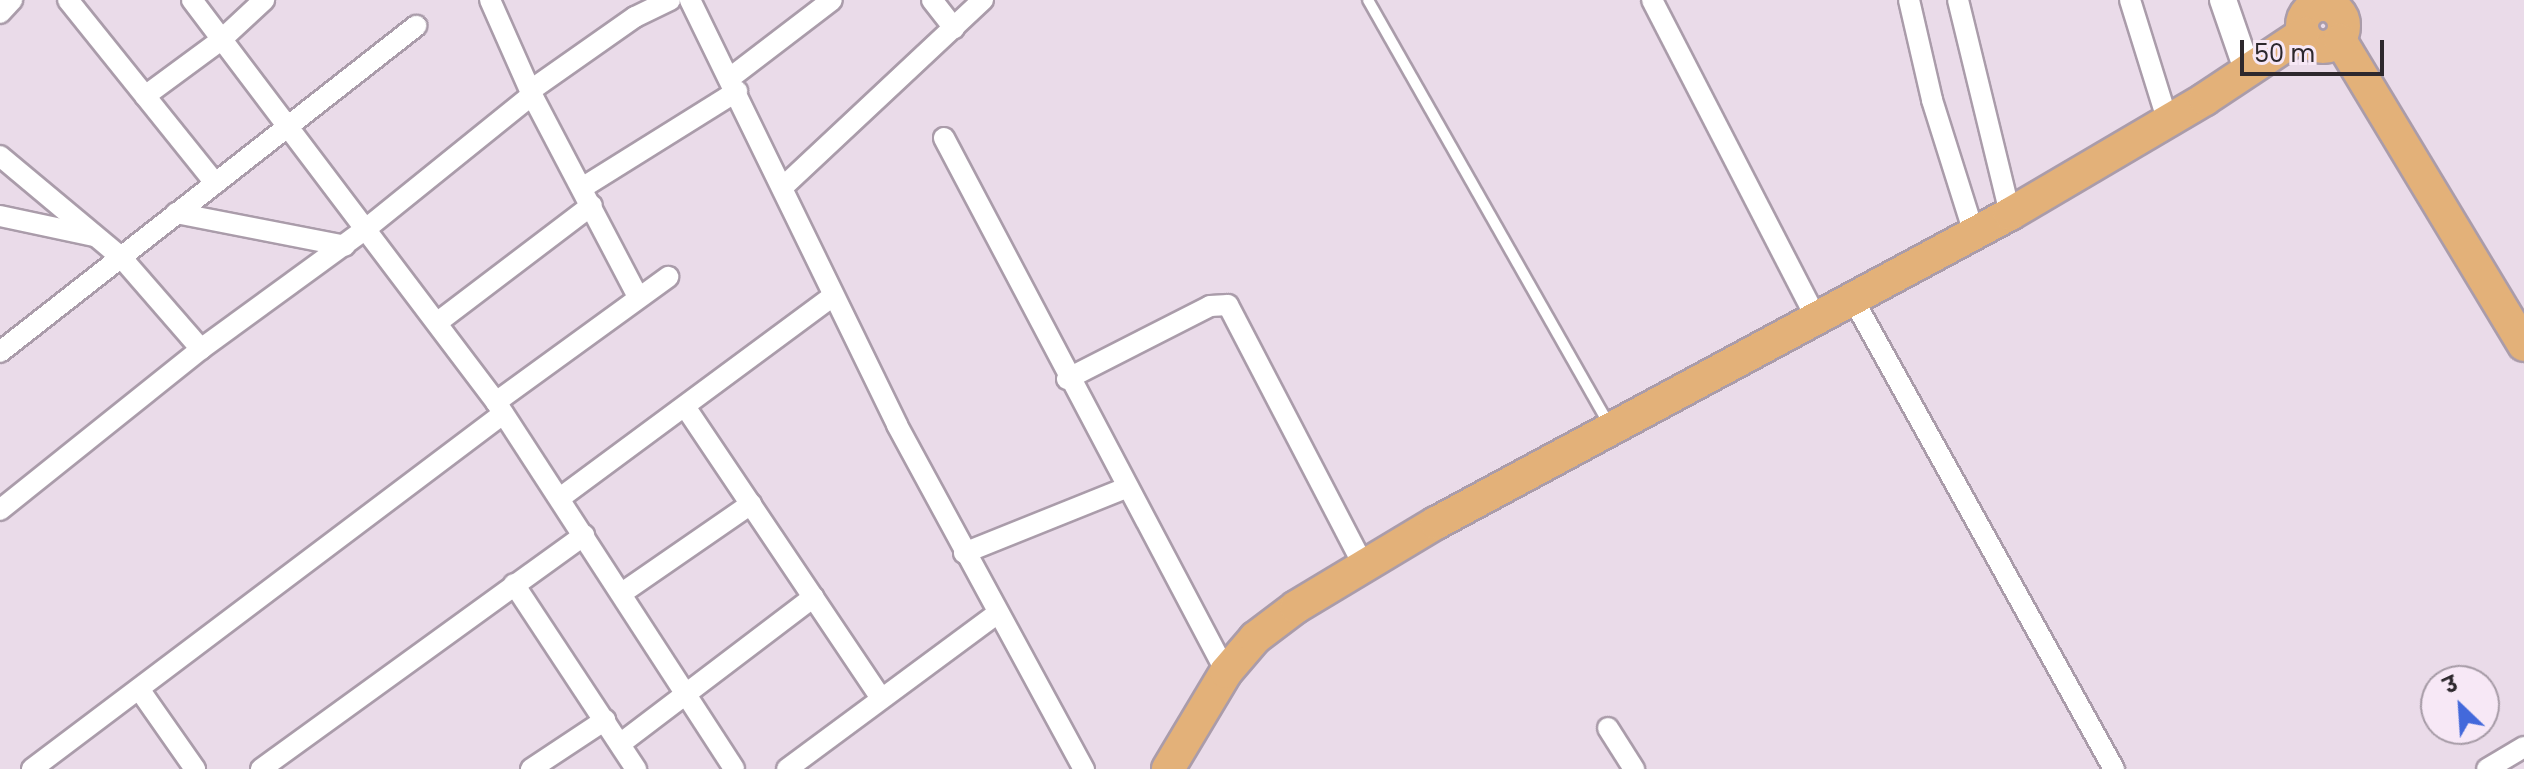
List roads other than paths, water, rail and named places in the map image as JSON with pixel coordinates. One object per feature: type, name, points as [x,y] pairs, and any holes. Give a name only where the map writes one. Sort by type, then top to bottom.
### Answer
[{"type":"main road","points":[[1168,769],[1226,672],[1255,638],[1363,564],[2010,214],[2248,72],[2303,34],[2306,12],[2330,2],[2344,18],[2340,40],[2524,345]]},
{"type":"main road","points":[[2303,34],[2320,47],[2340,40]]},
{"type":"street","points":[[0,13],[12,0]]},
{"type":"street","points":[[68,0],[215,183]]},
{"type":"street","points":[[192,0],[500,408],[734,769]]},
{"type":"street","points":[[490,0],[532,95],[638,297]]},
{"type":"street","points":[[532,95],[531,90],[635,17],[670,0]]},
{"type":"street","points":[[690,0],[734,84],[833,296],[964,553],[1084,769]]},
{"type":"street","points":[[438,322],[587,196],[734,84],[832,0]]},
{"type":"street","points":[[932,0],[954,28]]},
{"type":"street","points":[[783,187],[983,0]]},
{"type":"street","points":[[1652,0],[1817,319]]},
{"type":"street","points":[[1909,0],[1932,100],[1974,233]]},
{"type":"street","points":[[1958,0],[2010,214]]},
{"type":"street","points":[[2130,0],[2168,122]]},
{"type":"street","points":[[2223,0],[2248,72]]},
{"type":"street","points":[[145,96],[221,40],[262,1]]},
{"type":"street","points":[[0,352],[416,26]]},
{"type":"street","points":[[0,510],[201,349],[345,246],[532,95]]},
{"type":"street","points":[[944,138],[1067,379],[1226,672]]},
{"type":"street","points":[[0,156],[121,257],[201,349]]},
{"type":"street","points":[[176,213],[345,246]]},
{"type":"street","points":[[0,216],[99,237]]},
{"type":"street","points":[[32,769],[500,408],[638,297],[668,277]]},
{"type":"street","points":[[560,498],[686,408],[833,296]]},
{"type":"street","points":[[1853,299],[2114,769]]},
{"type":"street","points":[[1067,379],[1210,306],[1228,305],[1363,564]]},
{"type":"street","points":[[686,408],[880,697]]},
{"type":"street","points":[[964,553],[1126,488]]},
{"type":"street","points":[[622,593],[751,504]]},
{"type":"street","points":[[261,769],[584,535]]},
{"type":"street","points":[[514,584],[636,769]]},
{"type":"street","points":[[620,744],[814,597]]},
{"type":"street","points":[[787,769],[880,697],[998,613]]},
{"type":"street","points":[[139,689],[195,769]]},
{"type":"street","points":[[531,769],[605,720]]},
{"type":"street","points":[[1608,728],[1634,769]]},
{"type":"street","points":[[2487,769],[2524,747]]},
{"type":"lane","points":[[1368,0],[1612,429]]}]
